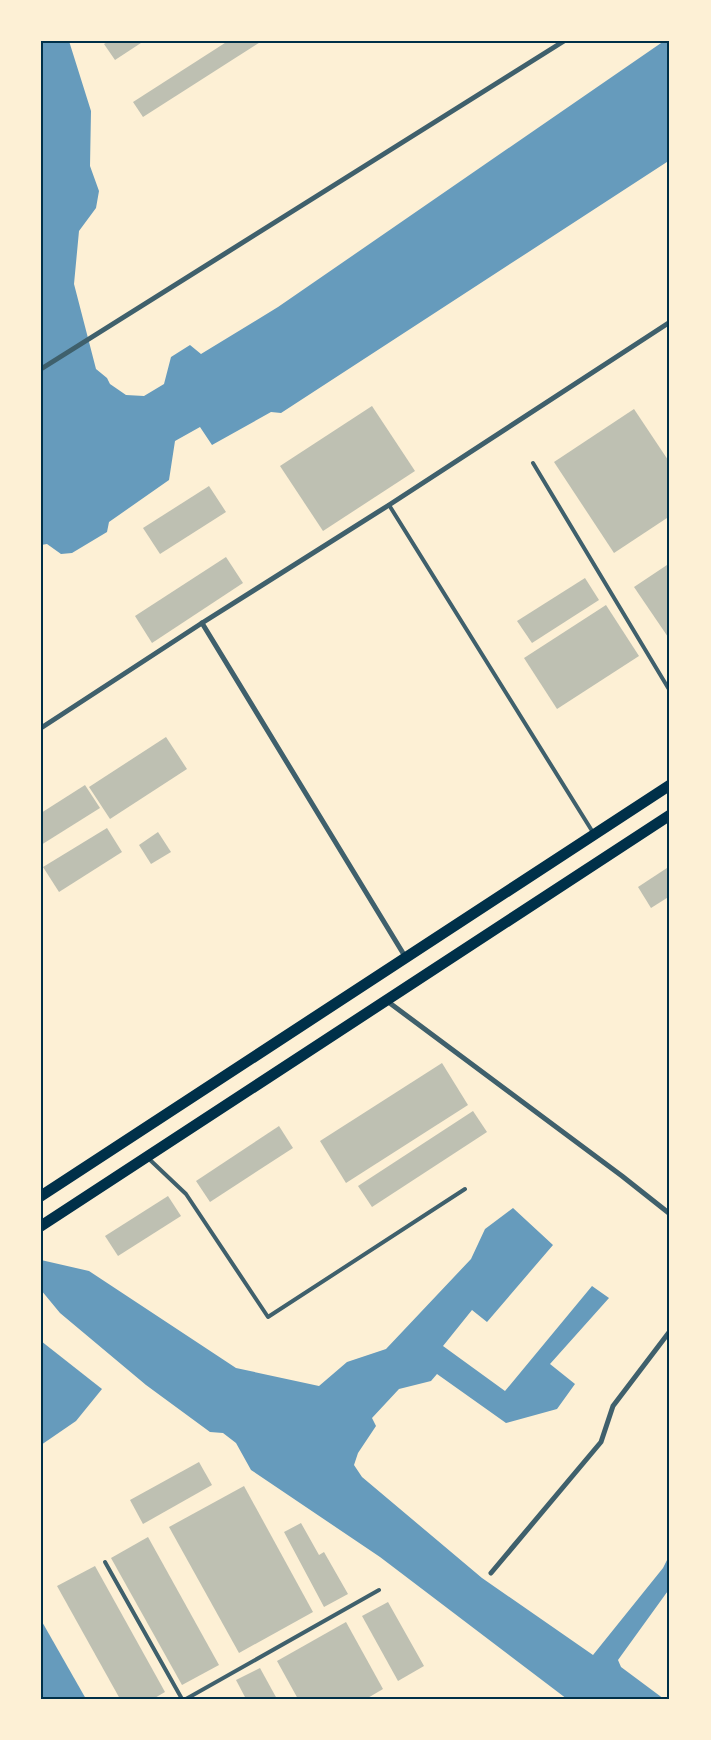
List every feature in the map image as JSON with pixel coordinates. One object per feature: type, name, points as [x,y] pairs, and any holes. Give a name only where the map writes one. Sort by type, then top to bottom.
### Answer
[{"type":"main road","points":[[41,1196],[670,785]]},
{"type":"main road","points":[[41,1226],[670,815]]},
{"type":"street","points":[[41,369],[564,41]]},
{"type":"street","points":[[41,728],[670,322]]},
{"type":"street","points":[[202,623],[406,958]]},
{"type":"street","points":[[387,1000],[670,1214]]},
{"type":"street","points":[[491,1574],[601,1442],[612,1406],[670,1331]]},
{"type":"lane","points":[[533,463],[670,691]]},
{"type":"lane","points":[[389,505],[595,834]]},
{"type":"lane","points":[[146,1157],[186,1194],[268,1317],[465,1189]]},
{"type":"lane","points":[[105,1562],[182,1699]]},
{"type":"lane","points":[[186,1699],[379,1590]]},
{"type":"water","points":[[41,41],[69,41],[91,111],[90,166],[99,191],[96,208],[79,231],[74,284],[96,369],[107,378],[110,384],[126,395],[144,396],[164,384],[171,357],[190,345],[201,354],[278,307],[664,41],[670,41],[670,160],[281,413],[271,412],[212,445],[200,427],[175,441],[169,480],[109,522],[107,532],[72,553],[61,554],[47,544],[41,545]]},
{"type":"water","points":[[513,1208],[553,1245],[487,1322],[472,1310],[443,1346],[505,1391],[592,1286],[609,1298],[550,1364],[575,1384],[557,1409],[506,1423],[437,1374],[431,1381],[399,1389],[372,1418],[376,1426],[358,1453],[354,1465],[362,1477],[482,1578],[593,1655],[663,1568],[670,1554],[670,1588],[618,1660],[621,1667],[664,1699],[567,1699],[380,1557],[251,1470],[236,1443],[223,1433],[210,1432],[146,1385],[60,1313],[41,1290],[41,1260],[89,1271],[236,1368],[319,1386],[347,1362],[386,1349],[471,1259],[485,1229]]},
{"type":"water","points":[[41,1341],[102,1389],[76,1421],[41,1445]]},
{"type":"water","points":[[41,1620],[86,1699],[44,1699],[41,1695]]},
{"type":"building","points":[[109,41],[144,41],[115,60],[104,44]]},
{"type":"building","points":[[228,41],[262,41],[143,117],[133,102]]},
{"type":"building","points":[[372,406],[415,471],[323,531],[280,466]]},
{"type":"building","points":[[634,409],[670,463],[670,516],[614,553],[554,462]]},
{"type":"building","points":[[209,486],[226,512],[160,554],[143,528]]},
{"type":"building","points":[[226,557],[243,583],[152,643],[135,616]]},
{"type":"building","points":[[670,563],[670,636],[668,637],[634,587]]},
{"type":"building","points":[[585,578],[599,600],[532,643],[517,621]]},
{"type":"building","points":[[606,605],[639,656],[557,709],[524,658]]},
{"type":"building","points":[[166,737],[187,769],[110,819],[89,787]]},
{"type":"building","points":[[85,785],[100,808],[41,845],[41,813]]},
{"type":"building","points":[[107,828],[122,852],[59,892],[43,867]]},
{"type":"building","points":[[158,832],[171,852],[151,864],[139,845]]},
{"type":"building","points":[[670,866],[670,896],[651,908],[638,887]]},
{"type":"building","points":[[442,1063],[468,1105],[346,1183],[320,1141]]},
{"type":"building","points":[[473,1111],[487,1132],[372,1207],[358,1186]]},
{"type":"building","points":[[279,1126],[293,1148],[210,1202],[196,1181]]},
{"type":"building","points":[[168,1196],[181,1216],[118,1256],[105,1236]]},
{"type":"building","points":[[199,1462],[212,1485],[143,1524],[130,1500]]},
{"type":"building","points":[[244,1486],[313,1612],[239,1653],[169,1527]]},
{"type":"building","points":[[301,1523],[319,1555],[324,1552],[348,1594],[324,1607],[284,1532]]},
{"type":"building","points":[[148,1537],[219,1665],[182,1685],[111,1558]]},
{"type":"building","points":[[95,1566],[165,1692],[153,1699],[120,1699],[57,1586]]},
{"type":"building","points":[[388,1602],[424,1666],[398,1681],[362,1616]]},
{"type":"building","points":[[346,1622],[383,1689],[366,1699],[298,1699],[277,1661]]},
{"type":"building","points":[[260,1668],[277,1699],[246,1699],[236,1680]]}]
